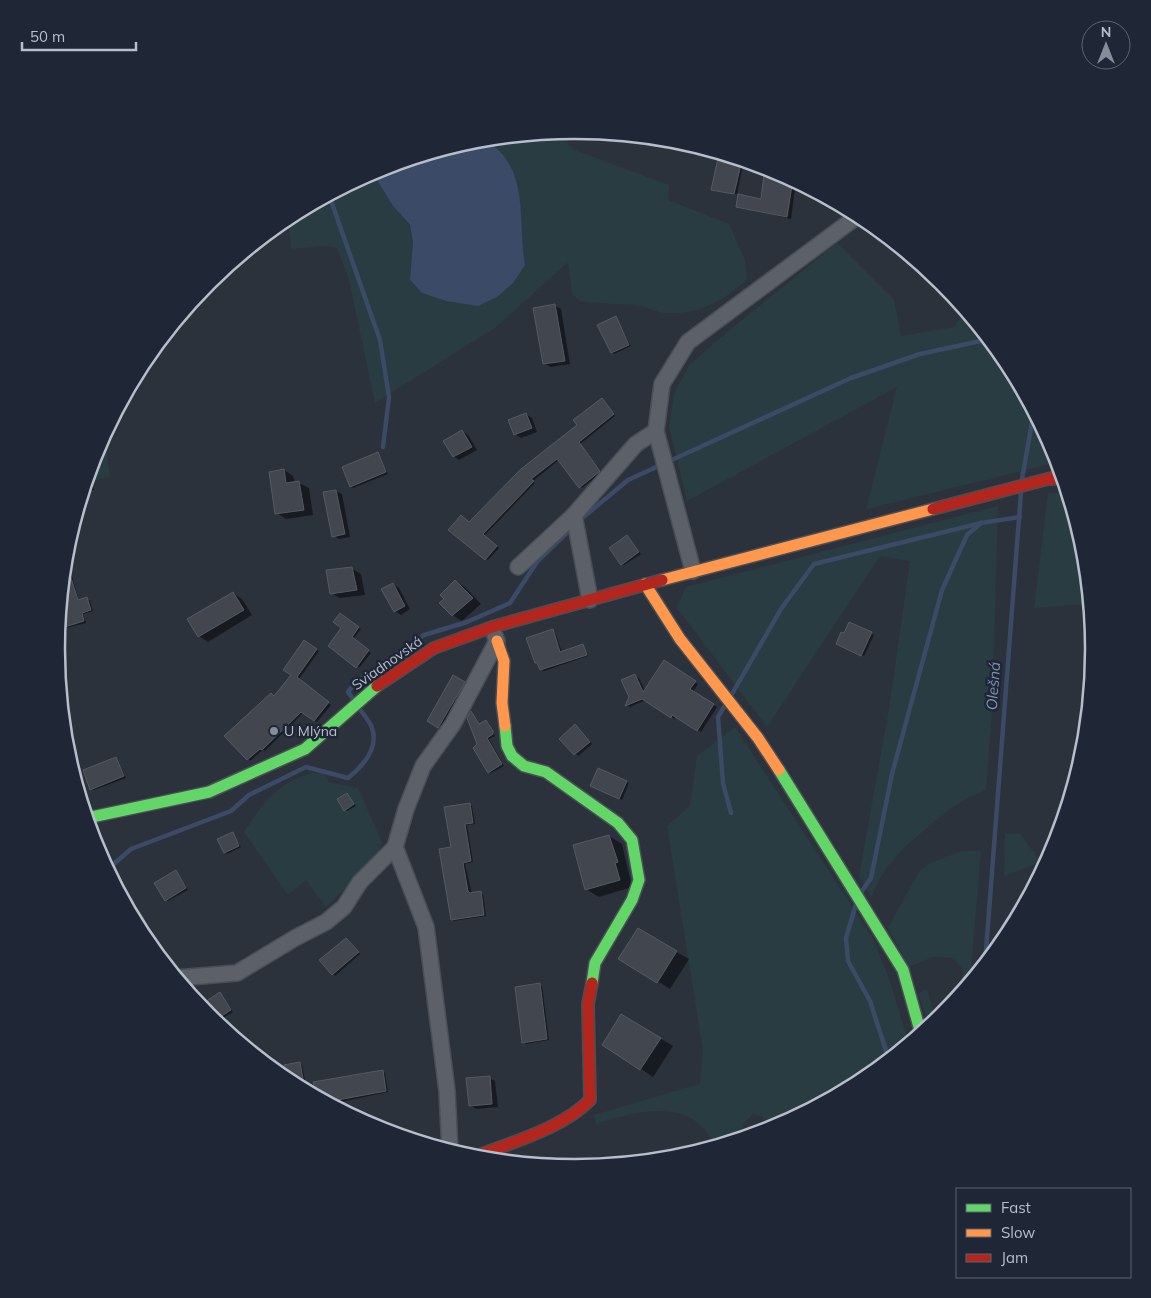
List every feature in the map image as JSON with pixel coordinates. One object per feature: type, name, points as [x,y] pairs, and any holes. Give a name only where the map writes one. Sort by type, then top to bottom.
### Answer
[{"type":"main road","name":"Sviadnovská","points":[[93,817],[209,792],[304,749],[372,689],[434,648],[495,634],[590,600],[645,584],[999,491],[1056,478]]},
{"type":"main road","points":[[645,584],[680,639],[758,738],[873,920],[903,970],[919,1026]]},
{"type":"main road","points":[[487,1152],[568,1117],[586,1106],[590,1100],[588,1004],[595,963],[632,900],[639,880],[637,859],[632,840],[618,823],[546,772],[524,766],[512,756],[507,746],[502,703],[504,661],[495,634]]},
{"type":"street","points":[[693,571],[656,431],[662,384],[688,342],[852,220]]},
{"type":"street","points":[[518,567],[575,522],[636,444],[656,431]]},
{"type":"street","points":[[575,522],[590,600]]},
{"type":"street","points":[[185,977],[237,973],[295,938],[326,922],[344,907],[360,882],[395,847],[406,808],[423,766],[453,724],[495,634]]},
{"type":"street","points":[[395,847],[426,927],[447,1091],[450,1144]]},
{"type":"shaded area","points":[[563,139],[574,150],[669,185],[668,200],[729,224],[745,260],[747,279],[729,294],[709,305],[687,312],[664,313],[641,306],[580,301],[572,294],[568,262],[495,328],[375,403],[349,280],[337,248],[326,246],[291,249],[289,227],[320,207],[376,179],[393,206],[409,225],[413,241],[410,280],[422,293],[446,301],[525,265],[521,240],[494,145]]},
{"type":"shaded area","points":[[837,243],[894,300],[901,336],[954,327],[962,316],[981,338],[1018,394],[1051,464],[866,509],[897,387],[687,501],[669,426],[675,391],[689,366],[715,342]]},
{"type":"shaded area","points":[[106,449],[110,477],[94,480]]},
{"type":"shaded area","points":[[1048,493],[1062,493],[1076,549],[1084,604],[1034,608]]},
{"type":"shaded area","points":[[998,506],[992,711],[986,790],[951,808],[906,847],[886,869],[871,898],[859,876],[889,709],[910,561],[880,556],[767,727],[677,608],[686,587]]},
{"type":"shaded area","points":[[735,727],[873,939],[889,978],[907,1037],[859,1073],[801,1107],[767,1123],[762,1116],[753,1114],[743,1124],[744,1131],[713,1141],[697,1122],[683,1115],[671,1112],[658,1111],[632,1114],[596,1124],[594,1115],[700,1084],[703,1050],[667,826],[690,806],[697,756]]},
{"type":"shaded area","points":[[313,773],[324,774],[329,782],[358,788],[382,842],[377,856],[326,907],[306,880],[288,895],[244,832],[265,803],[281,788],[290,782]]},
{"type":"shaded area","points":[[1005,834],[1020,834],[1040,860],[1038,863],[1004,876]]},
{"type":"shaded area","points":[[962,851],[981,851],[971,972],[961,983],[963,969],[953,958],[933,957],[909,967],[888,928],[919,872],[928,864]]},
{"type":"shaded area","points":[[927,989],[933,1012],[927,1018],[918,994]]},
{"type":"water","points":[[493,145],[499,150],[509,164],[516,179],[521,211],[525,265],[513,283],[497,297],[478,306],[446,301],[422,293],[410,280],[413,242],[410,225],[393,206],[376,179],[443,156]]},
{"type":"building","points":[[718,159],[741,166],[734,194],[711,190]]},
{"type":"building","points":[[764,175],[792,187],[787,217],[736,207],[738,194],[761,199]]},
{"type":"building","points":[[555,304],[565,361],[543,364],[533,308]]},
{"type":"building","points":[[616,316],[629,345],[611,353],[597,325]]},
{"type":"building","points":[[602,398],[614,414],[579,442],[599,472],[579,488],[557,459],[531,479],[534,481],[483,534],[497,546],[485,560],[448,530],[461,515],[469,522],[521,469],[577,425],[573,420]]},
{"type":"building","points":[[526,413],[532,428],[514,435],[508,420]]},
{"type":"building","points":[[462,430],[472,447],[453,457],[443,441]]},
{"type":"building","points":[[378,452],[386,472],[350,487],[342,467]]},
{"type":"building","points":[[284,469],[286,483],[299,481],[304,510],[275,514],[269,472]]},
{"type":"building","points":[[336,490],[345,534],[332,537],[323,492]]},
{"type":"building","points":[[627,535],[639,552],[621,565],[609,548]]},
{"type":"building","points":[[352,567],[357,590],[330,594],[326,570]]},
{"type":"building","points":[[70,575],[78,600],[87,597],[91,610],[82,613],[84,621],[66,627]]},
{"type":"building","points":[[455,580],[473,598],[452,616],[439,603],[444,599],[440,595]]},
{"type":"building","points":[[393,583],[405,606],[394,612],[381,589]]},
{"type":"building","points":[[233,592],[244,610],[198,637],[187,619]]},
{"type":"building","points":[[340,613],[359,627],[352,637],[369,650],[356,668],[328,646],[341,628],[333,622]]},
{"type":"building","points":[[849,622],[872,632],[861,656],[836,644],[841,632],[844,633]]},
{"type":"building","points":[[553,629],[560,652],[583,644],[587,655],[540,670],[537,663],[535,663],[526,638]]},
{"type":"building","points":[[304,640],[317,649],[297,677],[329,702],[314,721],[301,712],[262,750],[260,749],[247,760],[224,736],[271,693],[274,696],[291,675],[283,670]]},
{"type":"building","points":[[664,660],[696,681],[690,689],[714,704],[697,731],[672,715],[671,718],[642,699],[625,706],[629,697],[621,680],[635,674],[643,692]]},
{"type":"building","points":[[453,675],[465,682],[438,728],[427,721]]},
{"type":"building","points":[[471,711],[479,724],[486,720],[493,731],[493,734],[487,738],[502,764],[488,773],[473,748],[477,744],[467,718]]},
{"type":"building","points":[[575,724],[590,742],[574,755],[559,739]]},
{"type":"building","points":[[116,757],[124,776],[90,790],[83,770]]},
{"type":"building","points":[[598,768],[627,781],[619,799],[590,786]]},
{"type":"building","points":[[347,793],[354,804],[344,811],[337,799]]},
{"type":"building","points":[[470,803],[473,823],[465,824],[471,861],[463,863],[468,891],[470,893],[481,891],[484,915],[451,920],[439,849],[451,847],[444,807]]},
{"type":"building","points":[[233,832],[239,846],[224,853],[217,839]]},
{"type":"building","points":[[609,835],[618,862],[615,863],[620,880],[585,890],[573,845]]},
{"type":"building","points":[[176,870],[186,888],[165,901],[154,883]]},
{"type":"building","points":[[638,928],[677,951],[657,983],[618,959]]},
{"type":"building","points":[[346,938],[359,952],[332,975],[319,960]]},
{"type":"building","points":[[540,983],[547,1039],[522,1043],[515,987]]},
{"type":"building","points":[[220,992],[231,1010],[221,1016],[206,1001]]},
{"type":"building","points":[[621,1014],[661,1038],[640,1070],[602,1045]]},
{"type":"building","points":[[300,1062],[303,1080],[285,1068],[284,1065]]},
{"type":"building","points":[[383,1070],[386,1091],[337,1100],[314,1087],[313,1082]]},
{"type":"building","points":[[490,1076],[492,1104],[469,1106],[466,1078]]},
{"type":"waterway","points":[[331,201],[380,340],[389,397],[383,447]]},
{"type":"waterway","points":[[580,520],[628,480],[851,378],[920,354],[983,341]]},
{"type":"waterway","name":"Olešná","points":[[1022,479],[1032,421]]},
{"type":"waterway","name":"Olešná","points":[[986,953],[1021,492]]},
{"type":"waterway","points":[[732,694],[781,609],[814,564],[981,523],[1020,517]]},
{"type":"waterway","points":[[862,891],[871,878],[892,774],[942,590],[967,535],[981,523]]},
{"type":"waterway","points":[[353,699],[348,692],[355,683],[424,635],[467,622],[510,603],[537,562],[572,528]]},
{"type":"waterway","points":[[724,707],[718,717],[723,783],[731,813]]},
{"type":"waterway","points":[[113,865],[131,849],[231,811],[249,795],[306,767],[348,778],[364,762],[373,743],[374,735],[371,725],[359,708]]},
{"type":"waterway","points":[[856,904],[846,938],[848,961],[870,1001],[887,1053]]},
{"type":"traffic: fast","points":[[93,817],[209,792],[305,749],[377,686]]},
{"type":"traffic: fast","points":[[505,726],[507,746],[512,756],[524,766],[546,772],[618,823],[632,840],[639,880],[632,900],[595,963],[592,983]]},
{"type":"traffic: fast","points":[[779,770],[903,970],[919,1026]]},
{"type":"traffic: slow","points":[[662,580],[933,509]]},
{"type":"traffic: slow","points":[[645,584],[680,639],[758,738],[779,770]]},
{"type":"traffic: slow","points":[[497,641],[504,661],[502,703],[505,726]]},
{"type":"traffic: jam","points":[[933,509],[1056,477]]},
{"type":"traffic: jam","points":[[1049,479],[1056,479]]},
{"type":"traffic: jam","points":[[377,686],[434,648],[492,627],[662,580]]},
{"type":"traffic: jam","points":[[489,1152],[550,1127],[578,1110],[590,1100],[588,1004],[592,983]]},
{"type":"place","name":"U Mlýna","points":[[274,731]]}]
